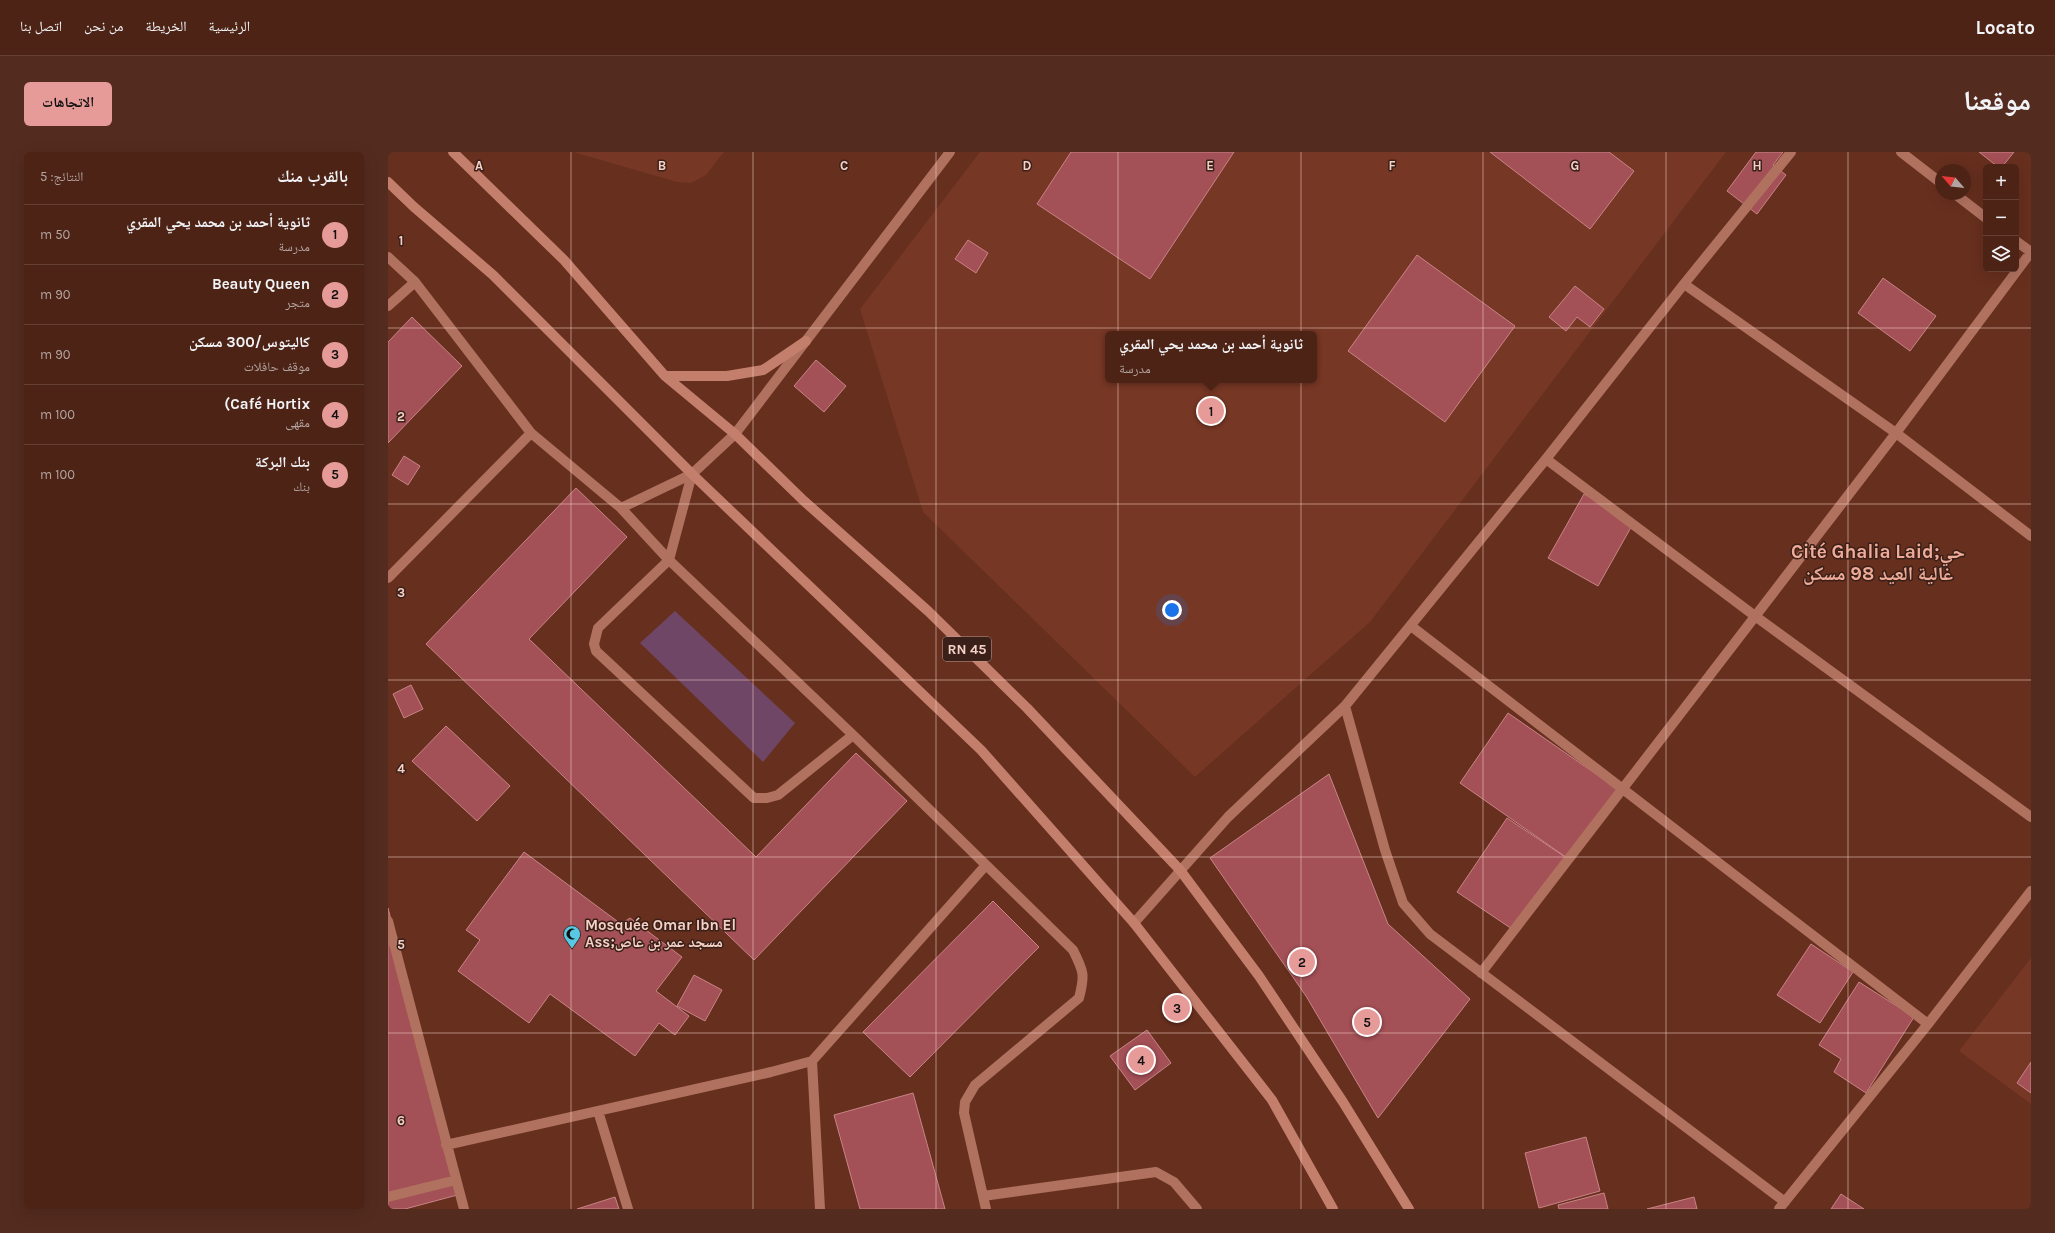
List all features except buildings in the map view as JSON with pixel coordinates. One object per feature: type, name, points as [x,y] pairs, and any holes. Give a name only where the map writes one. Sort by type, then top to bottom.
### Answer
[{"type":"main road","name":"RN 45","points":[[453,152],[564,260],[665,376],[735,434],[804,500],[939,622],[1027,708],[1180,870],[1259,976],[1343,1102],[1409,1209]]},
{"type":"main road","points":[[388,182],[414,207],[493,275],[692,474],[981,750],[1134,923],[1272,1100],[1333,1209]]},
{"type":"main road","points":[[665,376],[727,376],[763,370],[806,341]]},
{"type":"street","points":[[621,508],[692,474],[735,434],[950,152]]},
{"type":"street","points":[[1134,923],[1228,817],[1345,706],[1546,459],[1684,284],[1791,152]]},
{"type":"street","points":[[1901,152],[1935,178]]},
{"type":"street","points":[[1963,200],[1983,216]]},
{"type":"street","points":[[1481,973],[1623,791],[1896,433],[2031,252],[2019,243]]},
{"type":"street","points":[[388,258],[415,282],[531,433],[621,508],[669,560],[853,735],[1072,950],[1080,965],[1084,980],[1079,998],[975,1085],[965,1102],[964,1113],[986,1209]]},
{"type":"street","points":[[388,306],[415,282]]},
{"type":"street","points":[[1684,284],[1896,433],[2031,536]]},
{"type":"street","points":[[388,578],[531,433]]},
{"type":"street","points":[[1546,459],[1755,616],[2031,817]]},
{"type":"street","points":[[692,474],[669,560],[598,628],[594,644],[596,651],[754,798],[767,798],[778,795],[853,735]]},
{"type":"street","points":[[1411,626],[1623,791],[1928,1024]]},
{"type":"street","points":[[1345,706],[1385,850],[1403,903],[1430,934],[1782,1205],[1928,1024],[2031,891]]},
{"type":"street","points":[[446,1145],[771,1072],[812,1061],[986,865]]},
{"type":"street","points":[[388,921],[464,1209]]},
{"type":"street","points":[[812,1061],[820,1209]]},
{"type":"street","points":[[598,1111],[628,1209]]},
{"type":"street","points":[[983,1196],[1156,1172],[1174,1182],[1197,1209]]},
{"type":"street","points":[[388,1197],[456,1180]]},
{"type":"shaded area","points":[[573,152],[724,152],[706,175],[691,183],[677,182]]},
{"type":"shaded area","points":[[980,152],[1726,152],[1370,622],[1195,777],[923,512],[860,309]]},
{"type":"shaded area","points":[[675,611],[795,723],[763,762],[640,643]]},
{"type":"shaded area","points":[[2031,958],[2031,1104],[1959,1051]]},
{"type":"place","name":"ثانوية أحمد بن محمد يحي المقري","points":[[1211,411]]},
{"type":"place","name":"Mosquée Omar Ibn El Ass;مسجد عمر بن عاص","points":[[572,949]]},
{"type":"place","name":"Beauty Queen","points":[[1302,962]]},
{"type":"place","name":"كاليتوس/300 مسكن","points":[[1177,1008]]},
{"type":"place","name":"بنك البركة","points":[[1367,1022]]},
{"type":"place","name":"Café Hortix)","points":[[1141,1060]]},
{"type":"district","name":"Cité Ghalia Laid;حي غالية العيد 98 مسكن","points":[[1878,562]]}]
